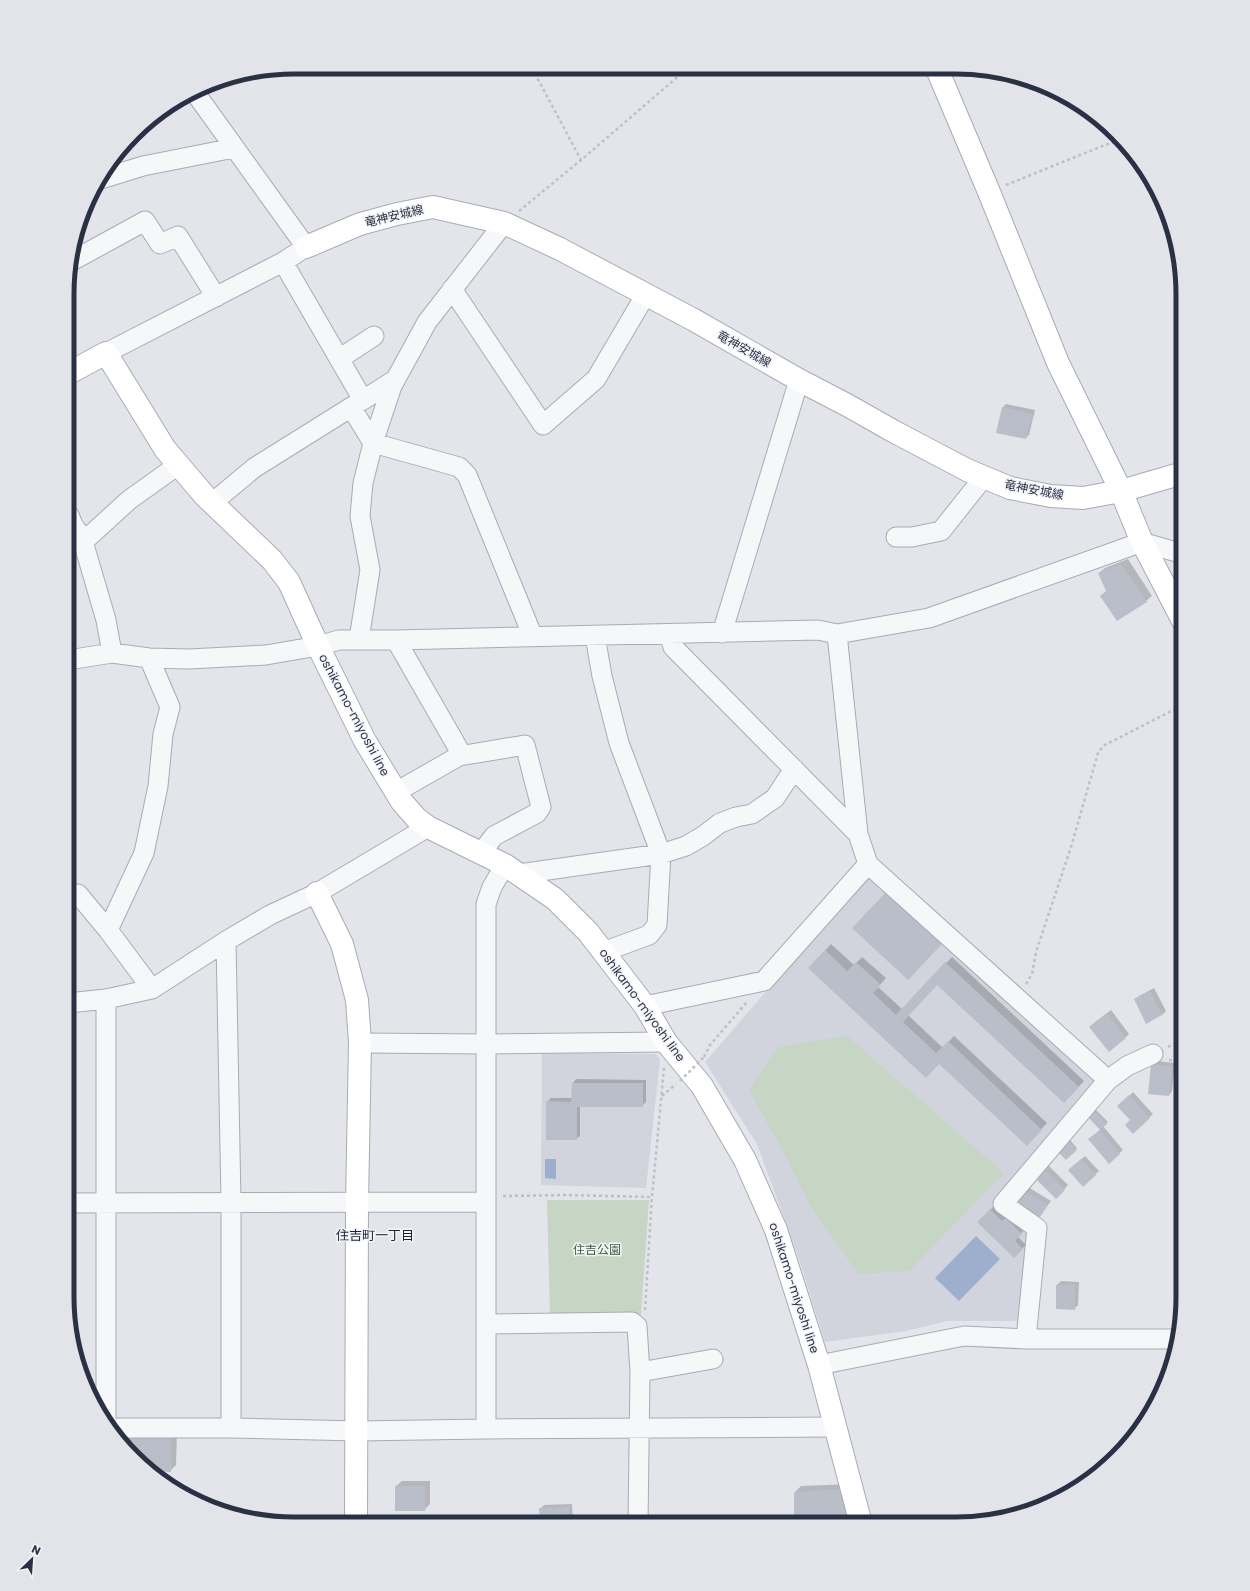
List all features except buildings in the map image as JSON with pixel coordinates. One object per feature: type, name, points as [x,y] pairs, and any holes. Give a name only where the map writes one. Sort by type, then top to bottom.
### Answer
[{"type":"street","points":[[939,74],[989,192],[1058,363],[1121,491],[1142,542],[1176,608]]},
{"type":"street","points":[[74,370],[283,262],[306,247],[198,97]]},
{"type":"street","points":[[108,177],[143,166],[234,148]]},
{"type":"street","name":"竜神安城線","points":[[306,247],[360,224],[397,214],[433,207],[504,224],[560,249],[646,294],[893,432],[984,477],[1010,488],[1051,496],[1083,498],[1121,491],[1176,475]]},
{"type":"street","points":[[77,258],[145,221],[160,244],[178,236],[216,297]]},
{"type":"street","points":[[359,639],[370,570],[360,516],[363,483],[373,443],[392,386],[427,322],[504,224]]},
{"type":"street","points":[[283,262],[339,359],[373,443]]},
{"type":"street","points":[[452,289],[544,425],[596,379],[646,294]]},
{"type":"street","points":[[339,359],[374,336]]},
{"type":"street","name":"oshikamo-miyoshi line","points":[[106,354],[165,449],[212,502],[272,560],[289,582],[318,646],[365,740],[402,802],[417,819],[428,827],[512,869],[556,899],[588,932],[604,952],[645,1006],[666,1042],[702,1086],[745,1160],[776,1230],[819,1365],[859,1517]]},
{"type":"street","points":[[212,502],[254,468],[396,379]]},
{"type":"street","points":[[722,633],[799,380]]},
{"type":"street","points":[[373,443],[459,467],[467,475],[533,637]]},
{"type":"street","points":[[83,542],[130,500],[178,465]]},
{"type":"street","points":[[896,537],[912,537],[941,531],[984,477]]},
{"type":"street","points":[[74,527],[83,542],[106,620],[112,653]]},
{"type":"street","points":[[74,659],[112,653],[149,658],[189,659],[266,655],[318,646],[339,640],[359,639],[396,640],[669,635],[818,630],[837,634],[929,618],[1142,542],[1176,552]]},
{"type":"street","points":[[837,634],[858,834],[868,864],[1108,1080]]},
{"type":"street","points":[[669,635],[673,647],[858,834]]},
{"type":"street","points":[[595,636],[602,676],[619,743],[661,854],[657,925],[649,935],[604,952]]},
{"type":"street","points":[[396,640],[462,755]]},
{"type":"street","points":[[108,930],[144,853],[158,786],[163,734],[170,707],[149,658]]},
{"type":"street","points":[[396,792],[459,756],[525,745],[541,807],[537,813],[494,836],[481,853]]},
{"type":"street","points":[[486,1429],[486,904],[492,887],[512,869],[661,854],[686,846],[703,836],[720,823],[736,817],[752,814],[775,798],[794,769]]},
{"type":"street","points":[[74,1002],[106,999],[152,989],[226,941],[270,916],[317,893],[428,827]]},
{"type":"street","points":[[645,1006],[764,981],[868,864]]},
{"type":"street","points":[[317,893],[342,944],[357,1000],[360,1043],[357,1203],[356,1517]]},
{"type":"street","points":[[78,894],[108,930],[152,989]]},
{"type":"street","points":[[226,941],[231,1201],[231,1428]]},
{"type":"street","points":[[106,999],[106,1410]]},
{"type":"street","points":[[360,1043],[486,1044],[666,1042]]},
{"type":"street","points":[[1026,1339],[1037,1228],[1003,1204],[1108,1080],[1127,1066],[1153,1054]]},
{"type":"street","points":[[74,1202],[485,1202]]},
{"type":"street","points":[[486,1324],[632,1322],[637,1326],[640,1372],[638,1517]]},
{"type":"street","points":[[819,1365],[964,1336],[1026,1339],[1172,1338]]},
{"type":"street","points":[[640,1372],[713,1359]]},
{"type":"street","points":[[118,1428],[231,1428],[357,1431],[836,1427]]},
{"type":"path","points":[[535,74],[581,160]]},
{"type":"path","points":[[504,224],[681,74]]},
{"type":"path","points":[[989,192],[1114,142]]},
{"type":"path","points":[[1015,996],[1026,986],[1032,974],[1036,952],[1071,847],[1098,753],[1103,746],[1176,709]]},
{"type":"path","points":[[661,1096],[680,1081],[704,1057],[710,1045],[764,981]]},
{"type":"path","points":[[637,1326],[645,1311],[652,1197],[666,1042]]},
{"type":"path","points":[[485,1202],[502,1196],[568,1195],[652,1197]]},
{"type":"shaded area","points":[[869,872],[1099,1081],[994,1204],[1028,1228],[1022,1321],[947,1321],[906,1331],[825,1342],[798,1256],[757,1144],[705,1062]]},
{"type":"shaded area","points":[[542,1053],[656,1054],[660,1060],[646,1188],[541,1185]]},
{"type":"green space","points":[[847,1036],[1004,1173],[909,1271],[858,1274],[810,1205],[785,1155],[749,1090],[779,1047]]},
{"type":"green space","name":"住吉公園","points":[[547,1200],[649,1200],[641,1315],[550,1315]]},
{"type":"water","points":[[545,1159],[556,1159],[556,1179],[545,1178]]},
{"type":"water","points":[[976,1236],[1000,1259],[959,1301],[935,1278]]},
{"type":"district","name":"住吉町一丁目","points":[[375,1235]]}]
